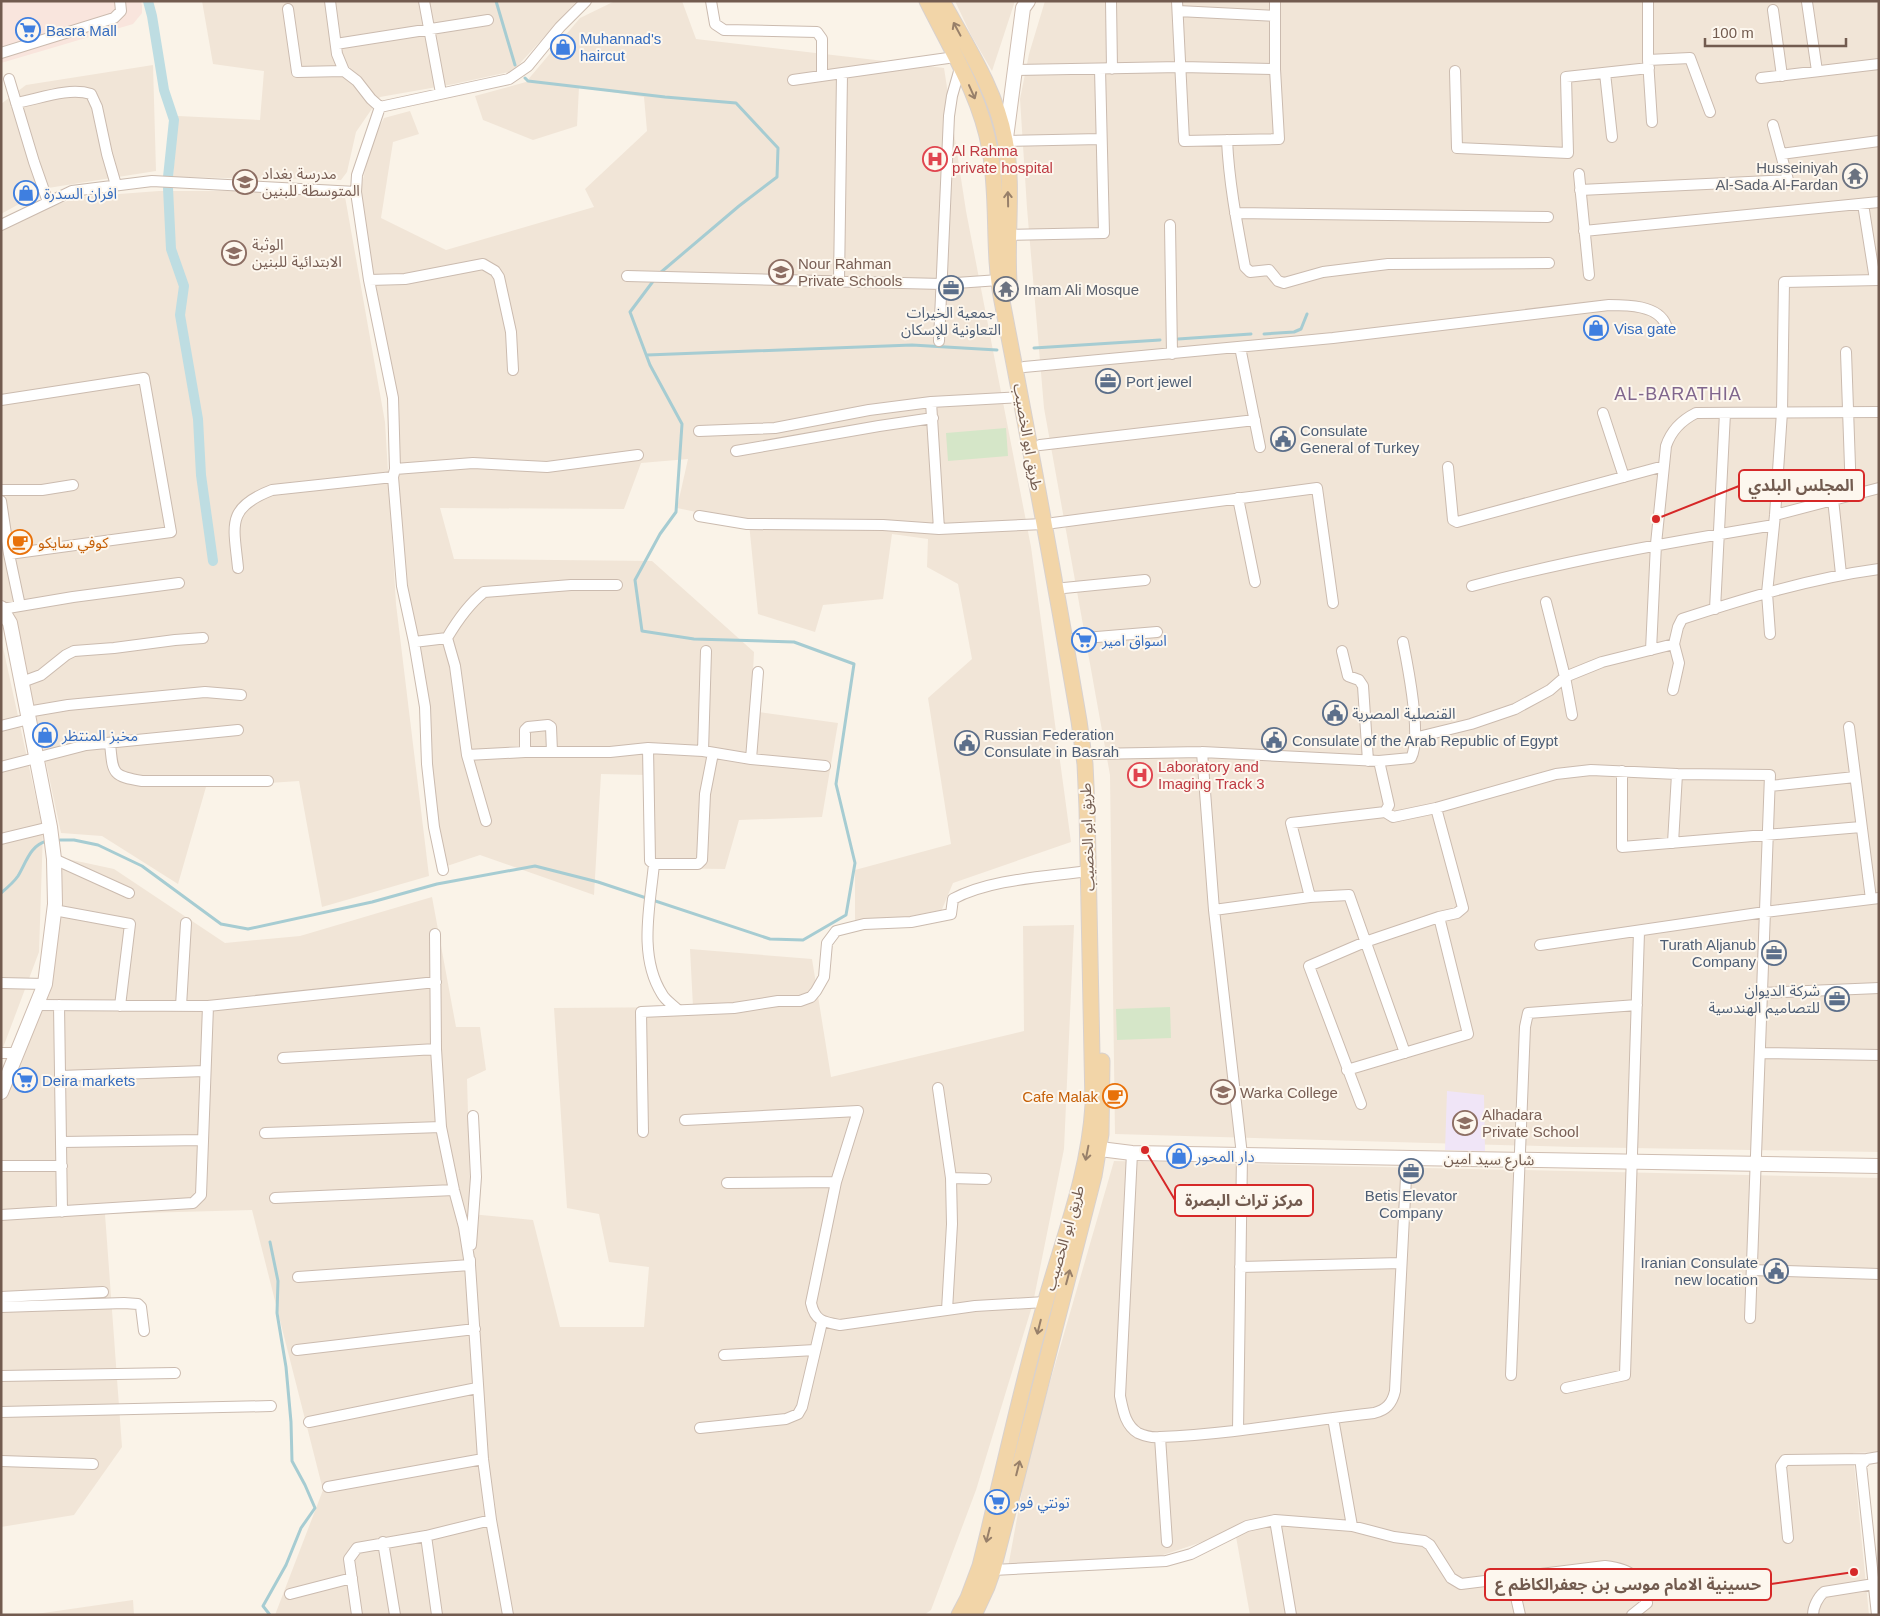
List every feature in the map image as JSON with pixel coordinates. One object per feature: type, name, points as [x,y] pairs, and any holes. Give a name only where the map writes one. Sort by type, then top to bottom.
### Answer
[{"type":"main road","name":"طريق ابو الخصيب","points":[[927,1],[958,62],[981,115],[990,149],[1010,289],[1040,444],[1049,523],[1082,742],[1086,793],[1088,871],[1094,934],[1103,1090],[1100,1149],[1094,1176],[1035,1372],[980,1566],[972,1590],[959,1615]]},
{"type":"main road","name":"طريق ابو الخصيب","points":[[942,1],[990,93],[1000,116],[1006,141],[1008,169],[999,280],[1021,397],[1064,588],[1092,754],[1094,791],[1093,1105],[1090,1137],[1084,1168],[1045,1302],[1035,1372],[993,1570],[974,1615]]},
{"type":"street","points":[[1,53],[114,18],[121,10],[120,1]]},
{"type":"street","points":[[330,1],[336,44],[344,71],[357,81],[380,107]]},
{"type":"street","points":[[424,1],[441,93]]},
{"type":"street","points":[[711,1],[715,24],[724,30],[817,32],[822,39],[822,76]]},
{"type":"street","points":[[1111,1],[1112,69]]},
{"type":"street","points":[[1275,1],[1275,16],[1275,69],[1279,139],[1184,141],[1178,6],[1275,16]]},
{"type":"street","points":[[1648,1],[1652,122]]},
{"type":"street","points":[[380,107],[441,93],[484,86],[519,74],[536,58],[565,21],[585,2]]},
{"type":"street","points":[[1807,2],[1817,71]]},
{"type":"street","points":[[1025,4],[1014,70],[1006,141],[1102,138]]},
{"type":"street","points":[[288,9],[297,72],[344,71]]},
{"type":"street","points":[[1773,10],[1782,76]]},
{"type":"street","points":[[336,44],[488,20]]},
{"type":"street","points":[[1455,71],[1457,148],[1568,153],[1566,77],[1605,73],[1690,58],[1710,112]]},
{"type":"street","points":[[793,80],[958,62],[949,116],[939,341]]},
{"type":"street","points":[[1761,78],[1879,64]]},
{"type":"street","points":[[1014,70],[1181,67],[1275,69]]},
{"type":"street","points":[[1003,235],[1104,233],[1100,69]]},
{"type":"street","points":[[1605,73],[1612,137]]},
{"type":"street","points":[[839,281],[842,74]]},
{"type":"street","points":[[9,79],[48,202]]},
{"type":"street","points":[[16,103],[58,94],[82,92],[91,94],[97,107],[116,185]]},
{"type":"street","points":[[380,107],[357,174],[356,192],[369,280],[393,398],[394,473],[402,586],[425,707],[427,764],[434,827],[443,870]]},
{"type":"street","points":[[1580,190],[1788,180],[1773,125]]},
{"type":"street","points":[[1227,140],[1228,172],[1235,213],[1246,269],[1252,272],[1269,270],[1278,281],[1284,283],[1323,272],[1388,264],[1548,263]]},
{"type":"street","points":[[1781,154],[1879,141]]},
{"type":"street","points":[[1579,174],[1589,275]]},
{"type":"street","points":[[1,225],[72,191],[152,181],[356,192]]},
{"type":"street","points":[[1584,231],[1879,202]]},
{"type":"street","points":[[1770,634],[1767,593],[1775,520],[1782,412],[1784,282],[1877,280],[1864,204]]},
{"type":"street","points":[[1235,213],[1548,216]]},
{"type":"street","points":[[1170,226],[1172,354]]},
{"type":"street","points":[[369,280],[405,279],[483,264],[489,267],[500,277],[511,332],[514,370]]},
{"type":"street","points":[[627,276],[942,284],[999,280]]},
{"type":"street","points":[[1024,366],[1333,338],[1608,305],[1631,306],[1650,311],[1659,315],[1666,325]]},
{"type":"street","points":[[1240,347],[1260,447]]},
{"type":"street","points":[[1846,352],[1851,495]]},
{"type":"street","points":[[1,400],[144,378],[171,532],[9,554]]},
{"type":"street","points":[[699,431],[775,428],[869,410],[932,402],[1021,397]]},
{"type":"street","points":[[932,402],[939,529]]},
{"type":"street","points":[[1651,650],[1656,544],[1666,446],[1668,438],[1682,421],[1696,413],[1879,412]]},
{"type":"street","points":[[1603,413],[1624,477]]},
{"type":"street","points":[[1715,609],[1725,413]]},
{"type":"street","points":[[736,451],[933,418]]},
{"type":"street","points":[[1040,444],[1255,420]]},
{"type":"street","points":[[238,568],[234,521],[238,512],[250,500],[272,490],[473,463],[547,467],[638,455]]},
{"type":"street","points":[[1448,467],[1453,520],[1457,522],[1664,466]]},
{"type":"street","points":[[1,490],[42,490],[73,485]]},
{"type":"street","points":[[699,516],[747,524],[883,525],[939,529],[1049,523],[1317,488],[1333,603]]},
{"type":"street","points":[[1472,586],[1538,568],[1656,544],[1719,534],[1775,520],[1833,499],[1879,488]]},
{"type":"street","points":[[1238,498],[1255,582]]},
{"type":"street","points":[[1833,499],[1841,574]]},
{"type":"street","points":[[1,501],[9,554],[20,606]]},
{"type":"street","points":[[1673,690],[1679,663],[1674,644],[1682,618],[1841,574],[1879,569]]},
{"type":"street","points":[[1064,588],[1145,580]]},
{"type":"street","points":[[1,1092],[45,984],[54,910],[54,859],[50,827],[10,623],[2,609],[72,597],[179,583]]},
{"type":"street","points":[[486,821],[467,755],[455,666],[448,638],[460,619],[484,592],[570,585],[616,585]]},
{"type":"street","points":[[1546,602],[1572,715]]},
{"type":"street","points":[[1073,639],[1157,632]]},
{"type":"street","points":[[22,682],[41,675],[74,651],[203,638]]},
{"type":"street","points":[[414,642],[448,638]]},
{"type":"street","points":[[1092,754],[1202,752],[1373,761],[1411,758],[1415,750],[1414,702],[1403,642]]},
{"type":"street","points":[[1414,738],[1471,724],[1515,709],[1550,690],[1565,678],[1602,662],[1674,644]]},
{"type":"street","points":[[648,748],[650,861],[654,864],[698,864],[702,860],[708,752],[706,651]]},
{"type":"street","points":[[1342,651],[1348,676],[1358,680],[1363,686],[1373,761],[1389,805],[1385,812]]},
{"type":"street","points":[[751,759],[758,672]]},
{"type":"street","points":[[1,726],[28,715],[68,706],[206,692],[241,695]]},
{"type":"street","points":[[525,752],[525,730],[528,727],[548,725],[551,728],[552,752]]},
{"type":"street","points":[[1540,945],[1875,898],[1862,827],[1849,727]]},
{"type":"street","points":[[1,766],[68,749],[238,730]]},
{"type":"street","points":[[110,743],[114,769],[118,775],[124,778],[152,781],[268,781]]},
{"type":"street","points":[[467,755],[525,752],[610,752],[648,748],[708,752],[751,759],[825,766]]},
{"type":"street","points":[[1202,752],[1214,910],[1242,1155],[1238,1430]]},
{"type":"street","points":[[1310,898],[1291,823],[1385,812],[1393,817],[1436,808],[1556,774],[1590,770],[1677,774],[1770,774],[1750,1318]]},
{"type":"street","points":[[1622,771],[1622,847],[1862,827]]},
{"type":"street","points":[[1673,843],[1677,774]]},
{"type":"street","points":[[1770,786],[1855,777]]},
{"type":"street","points":[[1361,1104],[1309,966],[1365,942],[1439,917],[1457,913],[1463,908],[1436,808]]},
{"type":"street","points":[[1,839],[50,827]]},
{"type":"street","points":[[54,859],[129,893]]},
{"type":"street","points":[[654,864],[646,945],[650,964],[662,994],[678,1010]]},
{"type":"street","points":[[643,1132],[641,1012],[734,1008],[778,1001],[800,1001],[811,997],[824,977],[827,943],[836,931],[864,924],[932,919],[951,914],[953,899],[964,893],[992,885],[1088,871]]},
{"type":"street","points":[[1214,910],[1349,895],[1405,1053]]},
{"type":"street","points":[[54,910],[130,924],[120,1006]]},
{"type":"street","points":[[1347,1070],[1468,1034],[1439,917]]},
{"type":"street","points":[[181,1006],[186,923]]},
{"type":"street","points":[[1566,1388],[1625,1375],[1639,932]]},
{"type":"street","points":[[435,934],[436,1049],[441,1127],[464,1227],[470,1265],[483,1459],[491,1520],[508,1615]]},
{"type":"street","points":[[36,1005],[208,1006],[436,982]]},
{"type":"street","points":[[1,983],[45,984]]},
{"type":"street","points":[[1762,993],[1879,988]]},
{"type":"street","points":[[59,1005],[62,1212]]},
{"type":"street","points":[[1511,1376],[1519,1159],[1528,1014],[1637,1005]]},
{"type":"street","points":[[1,1215],[193,1203],[201,1195],[208,1006]]},
{"type":"street","points":[[283,1058],[436,1049]]},
{"type":"street","points":[[1,1053],[18,1053]]},
{"type":"street","points":[[1760,1053],[1879,1055]]},
{"type":"street","points":[[60,1076],[205,1072]]},
{"type":"street","points":[[938,1088],[951,1178],[952,1224],[947,1310]]},
{"type":"street","points":[[685,1120],[858,1111],[836,1182],[811,1303],[813,1312],[822,1322],[840,1326],[975,1306],[1045,1302]]},
{"type":"street","points":[[470,1265],[476,1177],[473,1116]]},
{"type":"street","points":[[265,1133],[441,1127]]},
{"type":"street","points":[[61,1142],[202,1140]]},
{"type":"street","name":"شارع سيد امين","points":[[1100,1149],[1132,1153],[1879,1166]]},
{"type":"street","points":[[1132,1153],[1120,1396],[1129,1425],[1136,1432],[1143,1435],[1160,1437],[1238,1430],[1333,1418],[1382,1411],[1388,1406],[1393,1399],[1407,1158]]},
{"type":"street","points":[[1,1166],[62,1166]]},
{"type":"street","points":[[951,1178],[986,1178]]},
{"type":"street","points":[[727,1183],[836,1182]]},
{"type":"street","points":[[275,1198],[454,1190]]},
{"type":"street","points":[[1240,1267],[1400,1263]]},
{"type":"street","points":[[298,1277],[470,1265]]},
{"type":"street","points":[[1752,1270],[1879,1274]]},
{"type":"street","points":[[1,1297],[103,1292]]},
{"type":"street","points":[[1,1307],[124,1302],[138,1304],[144,1331]]},
{"type":"street","points":[[700,1428],[786,1419],[798,1414],[802,1407],[822,1322]]},
{"type":"street","points":[[297,1350],[475,1329]]},
{"type":"street","points":[[724,1355],[815,1350]]},
{"type":"street","points":[[1,1376],[175,1373]]},
{"type":"street","points":[[308,1422],[477,1388]]},
{"type":"street","points":[[1,1412],[272,1406]]},
{"type":"street","points":[[1333,1418],[1352,1526]]},
{"type":"street","points":[[1160,1437],[1167,1542]]},
{"type":"street","points":[[1788,1538],[1780,1466],[1782,1462],[1786,1460],[1867,1459],[1879,1457]]},
{"type":"street","points":[[328,1487],[483,1459]]},
{"type":"street","points":[[1867,1459],[1861,1465],[1877,1615]]},
{"type":"street","points":[[1,1461],[93,1464]]},
{"type":"street","points":[[357,1615],[349,1560],[357,1548],[426,1536],[491,1520]]},
{"type":"street","points":[[1276,1520],[1291,1615]]},
{"type":"street","points":[[993,1570],[1172,1560],[1191,1554],[1247,1526],[1276,1520],[1352,1526],[1394,1537],[1424,1541],[1430,1545],[1451,1578],[1461,1584],[1606,1566],[1624,1569],[1638,1580],[1647,1603],[1632,1615]]},
{"type":"street","points":[[426,1536],[437,1615]]},
{"type":"street","points":[[383,1542],[395,1615]]},
{"type":"street","points":[[290,1594],[352,1578]]},
{"type":"street","points":[[1512,1578],[1520,1615]]},
{"type":"street","points":[[1814,1615],[1813,1610],[1819,1597],[1824,1592],[1874,1584]]},
{"type":"shaded area","name":"Basra Mall","points":[[1,1],[141,1],[142,13],[133,24],[1,63]]},
{"type":"shaded area","points":[[202,1],[577,1],[513,71],[380,97],[356,132],[347,172],[341,180],[173,177],[178,116],[260,120],[264,71],[213,64]]},
{"type":"shaded area","points":[[615,1],[682,1],[696,39],[944,68],[966,211],[1031,547],[1071,842],[953,883],[938,919],[855,922],[855,870],[951,844],[928,698],[972,659],[958,584],[927,567],[928,539],[892,534],[883,599],[823,605],[815,632],[758,614],[749,523],[677,508],[688,459],[641,463],[624,509],[440,508],[454,559],[652,561],[754,652],[751,711],[838,723],[822,817],[739,820],[725,869],[651,868],[647,775],[601,774],[594,895],[480,855],[444,867],[402,559],[396,409],[357,207],[371,143],[384,118],[410,111],[419,134],[393,142],[381,218],[446,250],[594,207],[585,189],[647,131],[644,97],[579,87],[577,126],[533,140],[483,120],[475,96],[526,82],[580,18]]},
{"type":"shaded area","points":[[955,1],[1015,1],[992,71],[971,35]]},
{"type":"shaded area","points":[[1045,1],[1879,1],[1879,1152],[1573,1147],[1115,1134],[1110,775],[1044,408],[1020,99],[1029,54]]},
{"type":"shaded area","points":[[153,65],[156,171],[48,188],[1,214],[1,104],[26,85]]},
{"type":"shaded area","points":[[159,191],[344,191],[385,422],[396,604],[429,876],[322,907],[299,781],[206,787],[178,884],[102,836],[61,833],[34,706],[10,617],[1,602],[1,227],[20,216],[80,197]]},
{"type":"shaded area","points":[[1,638],[43,831],[39,952],[1,1053]]},
{"type":"shaded area","points":[[58,857],[114,869],[225,943],[300,936],[432,897],[456,1027],[480,1027],[486,1070],[467,1079],[471,1214],[533,1220],[560,1327],[644,1327],[649,1267],[609,1262],[599,1214],[567,1208],[554,1008],[693,1007],[690,949],[812,959],[831,1077],[1024,1031],[1023,926],[1074,925],[1064,1149],[1033,1303],[976,1490],[931,1610],[924,1615],[275,1615],[323,1490],[252,1210],[105,1214],[122,1447],[74,1515],[1,1527],[1,1089],[55,956]]},
{"type":"shaded area","name":"Alhadara Private School","points":[[1447,1091],[1484,1095],[1485,1151],[1445,1150]]},
{"type":"shaded area","points":[[1114,1161],[1879,1178],[1879,1452],[1853,1453],[1869,1615],[1250,1615],[1235,1531],[1151,1559],[1007,1573],[1028,1458]]},
{"type":"shaded area","points":[[133,1600],[134,1615],[29,1615]]},
{"type":"green space","points":[[1006,428],[1008,456],[948,461],[946,433]]},
{"type":"green space","points":[[1170,1007],[1171,1038],[1117,1040],[1116,1009]]},
{"type":"waterway","points":[[148,1],[164,90],[174,120],[168,177]]},
{"type":"waterway","points":[[496,1],[515,65]]},
{"type":"waterway","points":[[525,78],[528,81],[665,97],[736,103],[778,148],[777,177],[739,206],[660,273]]},
{"type":"waterway","points":[[168,188],[171,249],[184,286],[180,315],[198,419],[201,475],[213,561]]},
{"type":"waterway","points":[[60,840],[74,840],[98,845],[142,866],[221,924],[248,929],[372,902],[437,884],[535,866],[598,882],[770,939],[803,940],[846,915],[855,863],[836,784],[854,664],[794,642],[694,639],[642,631],[635,580],[660,534],[676,512],[682,424],[650,365],[630,312],[654,280]]},
{"type":"waterway","points":[[1264,334],[1294,332],[1301,329],[1307,314]]},
{"type":"waterway","points":[[1178,339],[1251,334]]},
{"type":"waterway","points":[[1034,348],[1160,340]]},
{"type":"waterway","points":[[647,355],[912,345],[997,350]]},
{"type":"waterway","points":[[1,893],[16,878],[32,850],[47,841]]},
{"type":"waterway","points":[[270,1242],[278,1281],[277,1313],[286,1367],[292,1461],[315,1508],[301,1528],[286,1565],[263,1606],[270,1615]]},
{"type":"place","name":"Basra Mall","points":[[28,30]]},
{"type":"place","name":"Muhannad's haircut","points":[[563,47]]},
{"type":"place","name":"Al Rahma private hospital","points":[[935,159]]},
{"type":"place","name":"Husseiniyah Al-Sada Al-Fardan","points":[[1855,176]]},
{"type":"place","name":"مدرسة بغداد المتوسطة للبنين","points":[[245,182]]},
{"type":"place","name":"افران السدرة","points":[[26,193]]},
{"type":"place","name":"الوثبة الابتدائية للبنين","points":[[234,253]]},
{"type":"place","name":"Nour Rahman Private Schools","points":[[781,272]]},
{"type":"place","name":"جمعية الخيرات التعاونية للإسكان","points":[[951,288]]},
{"type":"place","name":"Imam Ali Mosque","points":[[1006,289]]},
{"type":"place","name":"Visa gate","points":[[1596,328]]},
{"type":"place","name":"Port jewel","points":[[1108,381]]},
{"type":"place","name":"Consulate General of Turkey","points":[[1283,439]]},
{"type":"place","name":"المجلس البلدي","points":[[1656,519]]},
{"type":"place","name":"كوفي سايكو","points":[[20,542]]},
{"type":"place","name":"اسواق امير","points":[[1084,640]]},
{"type":"place","name":"القنصلية المصرية","points":[[1335,713]]},
{"type":"place","name":"مخبز المنتظر","points":[[45,735]]},
{"type":"place","name":"Consulate of the Arab Republic of Egypt","points":[[1274,740]]},
{"type":"place","name":"Russian Federation Consulate in Basrah","points":[[967,743]]},
{"type":"place","name":"Laboratory and Imaging Track 3","points":[[1140,775]]},
{"type":"place","name":"Turath Aljanub Company","points":[[1774,953]]},
{"type":"place","name":"شركة الديوان للتصاميم الهندسية","points":[[1837,999]]},
{"type":"place","name":"Deira markets","points":[[25,1080]]},
{"type":"place","name":"Warka College","points":[[1223,1092]]},
{"type":"place","name":"Cafe Malak","points":[[1115,1096]]},
{"type":"place","name":"Alhadara Private School","points":[[1465,1123]]},
{"type":"place","name":"مركز تراث البصرة","points":[[1145,1150]]},
{"type":"place","name":"دار المحور","points":[[1179,1156]]},
{"type":"place","name":"Betis Elevator Company","points":[[1411,1171]]},
{"type":"place","name":"Iranian Consulate new location","points":[[1776,1271]]},
{"type":"place","name":"تونتي فور","points":[[997,1502]]},
{"type":"place","name":"حسينية الامام موسى بن جعفرالكاظم ع","points":[[1854,1572]]},
{"type":"district","name":"AL-BARATHIA","points":[[1678,394]]}]
